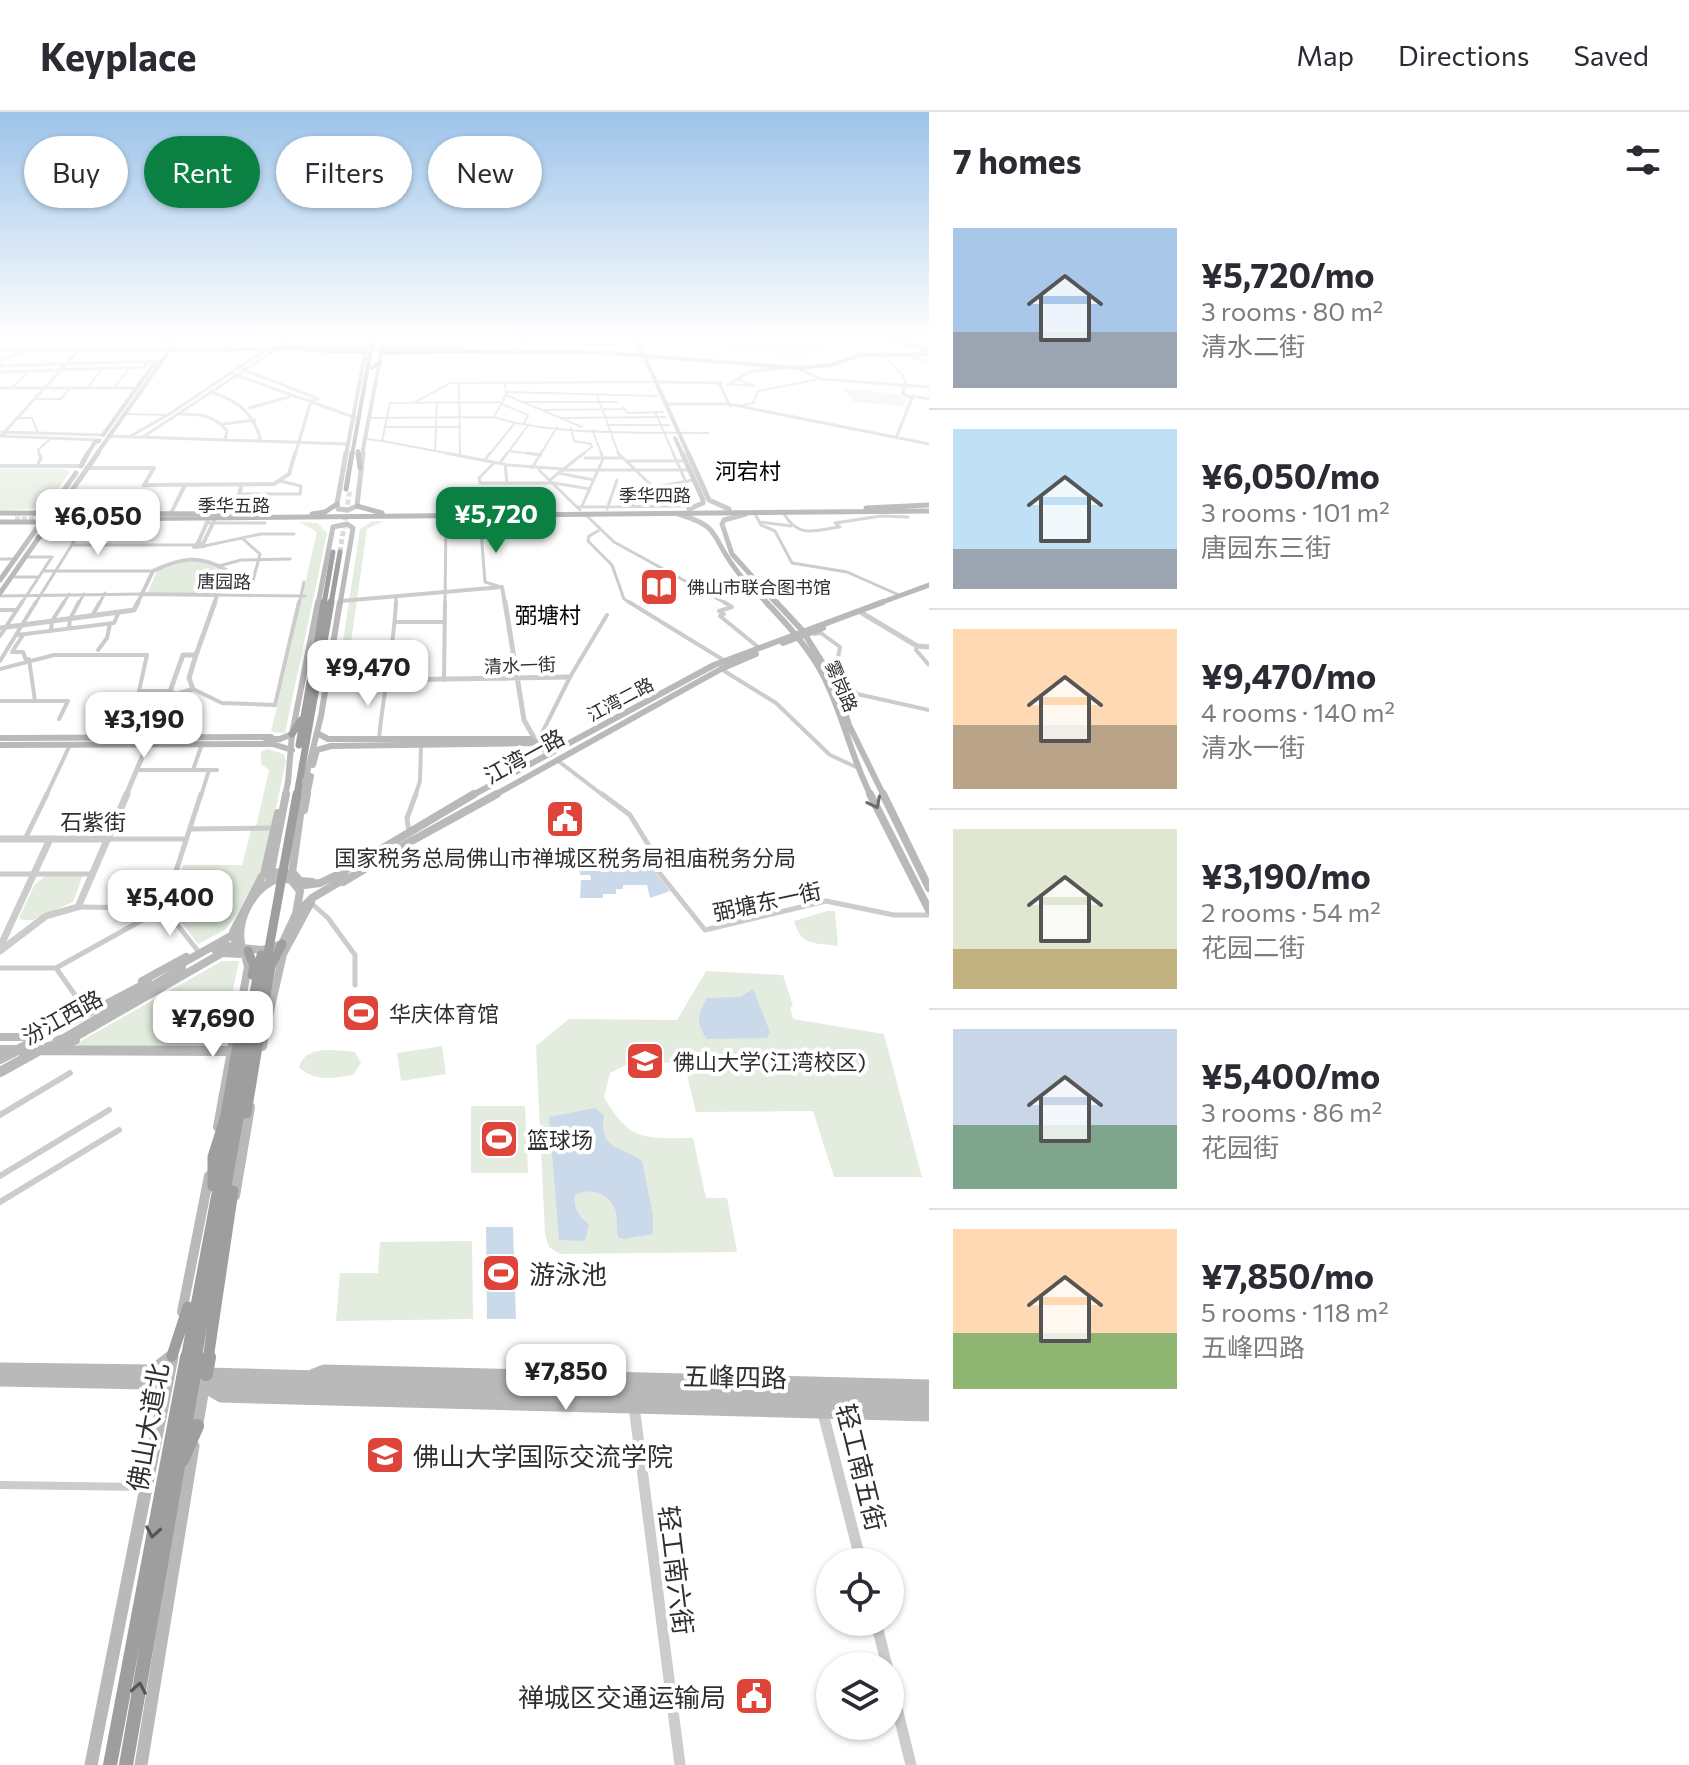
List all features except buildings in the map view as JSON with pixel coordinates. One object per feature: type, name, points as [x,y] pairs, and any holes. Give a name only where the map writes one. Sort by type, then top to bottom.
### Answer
[{"type":"highway","points":[[346,465],[358,415]]},
{"type":"highway","points":[[348,489],[356,416]]},
{"type":"highway","points":[[352,448],[360,468]]},
{"type":"highway","points":[[295,781],[307,732],[337,552]]},
{"type":"highway","points":[[238,1100],[295,781],[303,717],[328,602],[340,592]]},
{"type":"highway","points":[[320,594],[328,602]]},
{"type":"highway","points":[[292,734],[303,717]]},
{"type":"highway","points":[[307,732],[310,752]]},
{"type":"highway","points":[[205,1380],[255,1055],[274,967],[269,962],[246,958],[226,1116],[213,1157],[213,1209]]},
{"type":"highway","name":"佛山大道北","points":[[110,1765],[201,1270],[238,1100]]},
{"type":"highway","name":"佛山大道北","points":[[126,1765],[238,1100]]},
{"type":"highway","points":[[172,1356],[201,1270]]},
{"type":"highway","points":[[176,1474],[197,1426]]},
{"type":"main road","points":[[105,438],[101,434],[120,415]]},
{"type":"main road","points":[[36,536],[56,513],[120,415]]},
{"type":"main road","points":[[664,415],[706,502]]},
{"type":"main road","points":[[668,415],[672,433],[706,502]]},
{"type":"main road","points":[[357,506],[360,468],[370,418]]},
{"type":"main road","points":[[0,596],[15,577],[41,522],[105,438]]},
{"type":"main road","points":[[346,465],[338,509],[357,506],[382,516]]},
{"type":"main road","points":[[66,498],[69,509],[80,513]]},
{"type":"main road","points":[[687,508],[706,502],[729,509]]},
{"type":"main road","points":[[312,514],[325,512],[337,504]]},
{"type":"main road","points":[[21,516],[53,505]]},
{"type":"main road","name":"季华四路","points":[[382,516],[666,506],[929,509]]},
{"type":"main road","name":"季华四路","points":[[382,516],[839,514],[929,509]]},
{"type":"main road","points":[[0,517],[48,513],[244,515]]},
{"type":"main road","points":[[32,522],[56,513]]},
{"type":"main road","points":[[41,522],[63,513]]},
{"type":"main road","points":[[74,522],[68,518],[80,513]]},
{"type":"main road","name":"季华五路","points":[[312,514],[382,516],[266,521],[86,517],[312,514]]},
{"type":"main road","points":[[677,514],[705,522],[712,530]]},
{"type":"main road","points":[[712,530],[712,523],[723,528],[724,520],[746,514]]},
{"type":"main road","points":[[21,516],[32,522],[210,521]]},
{"type":"main road","points":[[21,516],[36,536]]},
{"type":"main road","points":[[181,966],[235,932],[266,878],[295,781],[317,733],[353,528],[382,516]]},
{"type":"main road","points":[[304,519],[333,527],[347,524],[353,528]]},
{"type":"main road","points":[[0,576],[27,541],[74,522]]},
{"type":"main road","points":[[282,949],[301,896],[294,876],[292,734],[333,527]]},
{"type":"main road","name":"雾岗路","points":[[723,528],[732,554],[804,632],[836,684],[849,725],[929,888]]},
{"type":"main road","name":"雾岗路","points":[[712,530],[734,568],[808,652],[831,692],[856,767],[929,912]]},
{"type":"main road","points":[[0,576],[27,541]]},
{"type":"main road","points":[[0,596],[25,557]]},
{"type":"main road","name":"江湾二路","points":[[804,632],[822,622],[929,587]]},
{"type":"main road","name":"江湾二路","points":[[408,837],[548,753],[725,661],[929,587]]},
{"type":"main road","points":[[789,615],[822,622]]},
{"type":"main road","name":"江湾二路","points":[[721,669],[794,635]]},
{"type":"main road","points":[[776,645],[792,645],[808,652]]},
{"type":"main road","name":"江湾一路","points":[[343,876],[408,837],[721,669]]},
{"type":"main road","points":[[317,733],[328,739],[379,742],[537,743],[556,759]]},
{"type":"main road","points":[[0,743],[95,738],[201,747],[274,742],[292,734]]},
{"type":"main road","points":[[0,743],[31,748],[220,738],[274,742],[292,750]]},
{"type":"main road","points":[[0,743],[150,742]]},
{"type":"main road","points":[[0,743],[274,742]]},
{"type":"main road","points":[[310,902],[294,876],[317,750],[379,742]]},
{"type":"main road","points":[[22,745],[31,748],[45,745]]},
{"type":"main road","points":[[310,752],[313,765]]},
{"type":"main road","points":[[269,868],[284,785],[295,781]]},
{"type":"main road","points":[[266,878],[294,876],[320,881],[408,837]]},
{"type":"main road","points":[[282,949],[310,902],[408,837]]},
{"type":"main road","points":[[269,868],[320,883],[343,876]]},
{"type":"main road","points":[[296,914],[343,876]]},
{"type":"main road","points":[[30,1037],[85,1015],[235,932]]},
{"type":"main road","points":[[235,932],[246,958]]},
{"type":"main road","points":[[181,966],[220,947],[246,958]]},
{"type":"main road","points":[[48,1047],[75,1040],[222,953],[246,958],[266,950],[282,949]]},
{"type":"main road","name":"佛山大道北","points":[[141,1765],[274,967],[282,949]]},
{"type":"main road","name":"汾江西路","points":[[0,1072],[48,1047],[181,966]]},
{"type":"main road","name":"汾江西路","points":[[0,1059],[181,966]]},
{"type":"main road","points":[[142,1000],[148,988]]},
{"type":"main road","points":[[128,1000],[142,1000]]},
{"type":"main road","points":[[0,1037],[42,1037],[48,1047],[61,1052]]},
{"type":"main road","points":[[0,1050],[233,1054]]},
{"type":"main road","name":"佛山大道北","points":[[91,1765],[213,1157]]},
{"type":"main road","points":[[0,1369],[153,1371],[172,1356]]},
{"type":"main road","points":[[307,1377],[324,1371],[429,1378]]},
{"type":"main road","name":"五峰四路","points":[[205,1380],[307,1377],[408,1385],[429,1378],[633,1392]]},
{"type":"main road","points":[[0,1380],[147,1383],[163,1403]]},
{"type":"main road","points":[[205,1380],[221,1396],[633,1392],[708,1403],[761,1404],[929,1386]]},
{"type":"main road","name":"五峰四路","points":[[205,1380],[820,1396],[929,1393]]},
{"type":"main road","points":[[820,1396],[924,1409]]},
{"type":"street","points":[[2,434],[19,415]]},
{"type":"street","points":[[129,437],[168,415]]},
{"type":"street","points":[[2,434],[38,433],[137,440],[180,415]]},
{"type":"street","points":[[206,415],[223,424],[227,431],[225,440]]},
{"type":"street","points":[[253,415],[261,445],[352,448]]},
{"type":"street","points":[[0,466],[154,468],[144,485],[270,484],[289,474],[307,415]]},
{"type":"street","points":[[382,441],[386,415]]},
{"type":"street","points":[[507,483],[502,464],[527,424],[528,415]]},
{"type":"street","points":[[554,415],[587,429]]},
{"type":"street","points":[[604,415],[624,459],[638,470],[653,487],[659,502],[666,506]]},
{"type":"street","points":[[561,418],[618,415]]},
{"type":"street","points":[[628,415],[634,432]]},
{"type":"street","points":[[644,415],[664,415]]},
{"type":"street","points":[[783,415],[929,444]]},
{"type":"street","points":[[896,438],[905,415]]},
{"type":"street","points":[[435,451],[437,417]]},
{"type":"street","points":[[460,417],[460,455]]},
{"type":"street","points":[[370,418],[494,417],[515,423],[592,430],[708,433]]},
{"type":"street","points":[[658,417],[661,425],[672,433],[676,460],[685,480]]},
{"type":"street","points":[[16,418],[32,418],[38,433]]},
{"type":"street","points":[[223,424],[255,420]]},
{"type":"street","points":[[485,460],[515,423]]},
{"type":"street","points":[[607,425],[669,425]]},
{"type":"street","points":[[384,427],[460,427]]},
{"type":"street","points":[[532,468],[557,427]]},
{"type":"street","points":[[571,428],[574,441],[597,444]]},
{"type":"street","points":[[539,469],[579,508],[603,458],[592,430]]},
{"type":"street","points":[[2,434],[51,438],[261,441]]},
{"type":"street","points":[[37,466],[41,458],[38,450],[51,438]]},
{"type":"street","points":[[367,439],[539,469],[688,470]]},
{"type":"street","points":[[552,482],[561,471],[589,451],[591,444]]},
{"type":"street","points":[[509,451],[541,455]]},
{"type":"street","points":[[585,458],[684,461]]},
{"type":"street","points":[[494,462],[479,478],[480,483],[552,482],[590,489]]},
{"type":"street","points":[[561,471],[594,480]]},
{"type":"street","points":[[617,480],[607,508],[666,506]]},
{"type":"street","points":[[632,506],[635,491],[693,480]]},
{"type":"street","points":[[239,494],[300,494],[301,486],[280,481]]},
{"type":"street","points":[[267,494],[270,484]]},
{"type":"street","points":[[171,513],[185,485]]},
{"type":"street","points":[[232,514],[242,485]]},
{"type":"street","points":[[755,514],[760,522],[775,531],[792,563],[841,568],[866,576],[899,595]]},
{"type":"street","points":[[784,514],[792,526],[801,532],[840,527],[835,523],[849,521],[908,517]]},
{"type":"street","points":[[839,514],[849,521]]},
{"type":"street","points":[[586,515],[598,531],[622,549],[669,569],[732,607],[719,611],[724,614],[720,616],[758,647]]},
{"type":"street","points":[[444,680],[446,517]]},
{"type":"street","points":[[191,556],[210,521]]},
{"type":"street","points":[[261,534],[266,521]]},
{"type":"street","points":[[760,522],[792,526]]},
{"type":"street","points":[[481,531],[485,582],[502,587]]},
{"type":"street","points":[[598,531],[589,536],[588,541],[612,565],[624,599],[725,661]]},
{"type":"street","points":[[72,545],[199,546],[261,534],[294,534]]},
{"type":"street","points":[[8,652],[20,625],[78,535]]},
{"type":"street","points":[[242,538],[260,554],[249,596]]},
{"type":"street","points":[[198,556],[199,546]]},
{"type":"street","points":[[43,571],[153,571],[191,556],[198,556],[226,570],[189,678],[193,689],[207,700],[222,704],[275,705],[304,582]]},
{"type":"street","points":[[0,636],[3,627],[52,557],[25,557]]},
{"type":"street","points":[[0,559],[13,559]]},
{"type":"street","points":[[219,566],[234,561],[290,559]]},
{"type":"street","points":[[3,627],[134,610],[153,571]]},
{"type":"street","points":[[15,577],[39,577]]},
{"type":"street","points":[[341,601],[502,587]]},
{"type":"street","points":[[502,587],[524,720],[537,743]]},
{"type":"street","name":"唐园路","points":[[0,596],[41,593],[302,596]]},
{"type":"street","points":[[51,631],[52,621],[69,593]]},
{"type":"street","points":[[69,629],[70,619],[85,593]]},
{"type":"street","points":[[92,616],[105,593]]},
{"type":"street","points":[[379,742],[396,597]]},
{"type":"street","points":[[0,610],[17,610]]},
{"type":"street","points":[[98,650],[119,612]]},
{"type":"street","points":[[862,613],[917,646],[929,647]]},
{"type":"street","points":[[537,743],[570,677],[607,615]]},
{"type":"street","points":[[395,622],[444,622]]},
{"type":"street","points":[[16,635],[112,623]]},
{"type":"street","points":[[804,632],[821,633],[840,647],[836,668],[857,694],[929,710]]},
{"type":"street","points":[[0,661],[23,634]]},
{"type":"street","points":[[917,646],[916,650],[929,665]]},
{"type":"street","points":[[0,669],[63,652],[98,650],[147,655],[139,691],[177,699],[178,694],[193,689]]},
{"type":"street","points":[[8,652],[23,652],[28,659],[35,701]]},
{"type":"street","points":[[8,652],[18,662]]},
{"type":"street","points":[[78,907],[104,843],[110,839],[183,655],[196,655]]},
{"type":"street","points":[[721,669],[776,703],[830,755],[856,767]]},
{"type":"street","name":"清水一街","points":[[327,681],[570,677]]},
{"type":"street","points":[[95,738],[112,700],[168,696]]},
{"type":"street","points":[[0,701],[68,701],[59,719]]},
{"type":"street","points":[[408,837],[407,818],[420,781],[422,742]]},
{"type":"street","points":[[25,839],[69,747]]},
{"type":"street","points":[[193,770],[201,747]]},
{"type":"street","name":"弼塘东一街","points":[[556,759],[630,815],[649,846],[645,855],[705,930],[826,901],[894,915],[929,912]]},
{"type":"street","points":[[137,770],[217,770]]},
{"type":"street","points":[[0,968],[56,968],[164,908],[209,770]]},
{"type":"street","points":[[190,829],[275,828]]},
{"type":"street","name":"石紫街","points":[[0,839],[186,839]]},
{"type":"street","points":[[0,949],[50,839]]},
{"type":"street","points":[[0,874],[91,874]]},
{"type":"street","points":[[310,902],[328,918],[355,955],[355,985]]},
{"type":"street","points":[[0,949],[30,926],[70,907],[164,908]]},
{"type":"street","points":[[164,908],[198,951]]},
{"type":"street","points":[[12,921],[30,926]]},
{"type":"street","points":[[6,935],[16,938]]},
{"type":"street","points":[[56,968],[85,1015]]},
{"type":"street","points":[[0,1115],[70,1073]]},
{"type":"street","points":[[0,1176],[109,1110]]},
{"type":"street","points":[[0,1202],[119,1130]]},
{"type":"street","name":"轻工南六街","points":[[633,1392],[680,1765]]},
{"type":"street","name":"轻工南五街","points":[[820,1396],[858,1548]]},
{"type":"street","points":[[0,1485],[147,1487]]},
{"type":"street","points":[[904,1737],[911,1765]]},
{"type":"shaded area","points":[[0,469],[62,469],[70,472],[42,505],[0,510]]},
{"type":"shaded area","points":[[372,521],[384,521],[367,529],[351,642],[343,642],[360,529]]},
{"type":"shaded area","points":[[299,522],[317,523],[327,533],[285,733],[271,732],[317,532]]},
{"type":"shaded area","points":[[187,558],[199,558],[223,571],[215,594],[148,592],[157,571]]},
{"type":"shaded area","points":[[267,749],[284,754],[286,761],[272,827],[256,827],[269,770],[261,764],[261,752]]},
{"type":"shaded area","points":[[251,830],[272,830],[264,864],[225,930],[198,944],[170,907],[183,865],[242,865]]},
{"type":"shaded area","points":[[47,875],[83,875],[73,902],[33,920],[22,920],[19,918],[35,884]]},
{"type":"shaded area","points":[[835,911],[838,946],[810,942],[800,935],[794,921]]},
{"type":"shaded area","points":[[222,961],[239,961],[221,1047],[77,1047],[79,1042]]},
{"type":"shaded area","points":[[706,971],[783,975],[793,1006],[790,1007],[793,1019],[884,1034],[922,1177],[834,1177],[813,1111],[696,1112],[684,1063],[632,1062],[610,1073],[604,1097],[622,1123],[641,1135],[693,1138],[706,1198],[727,1198],[737,1252],[560,1254],[549,1247],[545,1234],[536,1046],[569,1019],[677,1020]]},
{"type":"shaded area","points":[[442,1046],[446,1074],[401,1081],[397,1053]]},
{"type":"shaded area","points":[[335,1050],[355,1052],[361,1063],[353,1075],[318,1077],[299,1068],[308,1054]]},
{"type":"shaded area","name":"篮球场","points":[[471,1106],[525,1106],[528,1173],[471,1173]]},
{"type":"shaded area","points":[[472,1241],[473,1319],[336,1321],[340,1273],[378,1273],[380,1242]]},
{"type":"water","points":[[642,855],[670,891],[650,898],[647,885],[623,885],[623,889],[616,889],[616,894],[603,894],[603,898],[580,898],[581,880],[591,880],[590,875],[580,875],[579,864]]},
{"type":"water","points":[[753,989],[770,1032],[767,1038],[707,1039],[699,1018],[707,998],[740,997]]},
{"type":"water","points":[[595,1108],[604,1115],[603,1127],[608,1141],[642,1161],[653,1215],[653,1234],[624,1239],[618,1237],[612,1203],[603,1195],[586,1192],[575,1195],[578,1212],[589,1225],[585,1241],[559,1240],[549,1117]]},
{"type":"water","name":"游泳池","points":[[486,1227],[513,1227],[516,1319],[487,1319]]},
{"type":"tunnel","points":[[340,552],[350,489]]},
{"type":"tunnel","points":[[15,519],[85,519]]},
{"type":"place","name":"佛山市联合图书馆","points":[[659,587]]},
{"type":"place","name":"国家税务总局佛山市禅城区税务局祖庙税务分局","points":[[565,819]]},
{"type":"place","name":"华庆体育馆","points":[[361,1013]]},
{"type":"place","name":"佛山大学(江湾校区)","points":[[645,1061]]},
{"type":"place","name":"篮球场","points":[[499,1139]]},
{"type":"place","name":"游泳池","points":[[501,1273]]},
{"type":"place","name":"佛山大学国际交流学院","points":[[385,1455]]},
{"type":"place","name":"禅城区交通运输局","points":[[754,1696]]},
{"type":"district","name":"河宕村","points":[[748,470]]},
{"type":"district","name":"弼塘村","points":[[548,614]]}]
